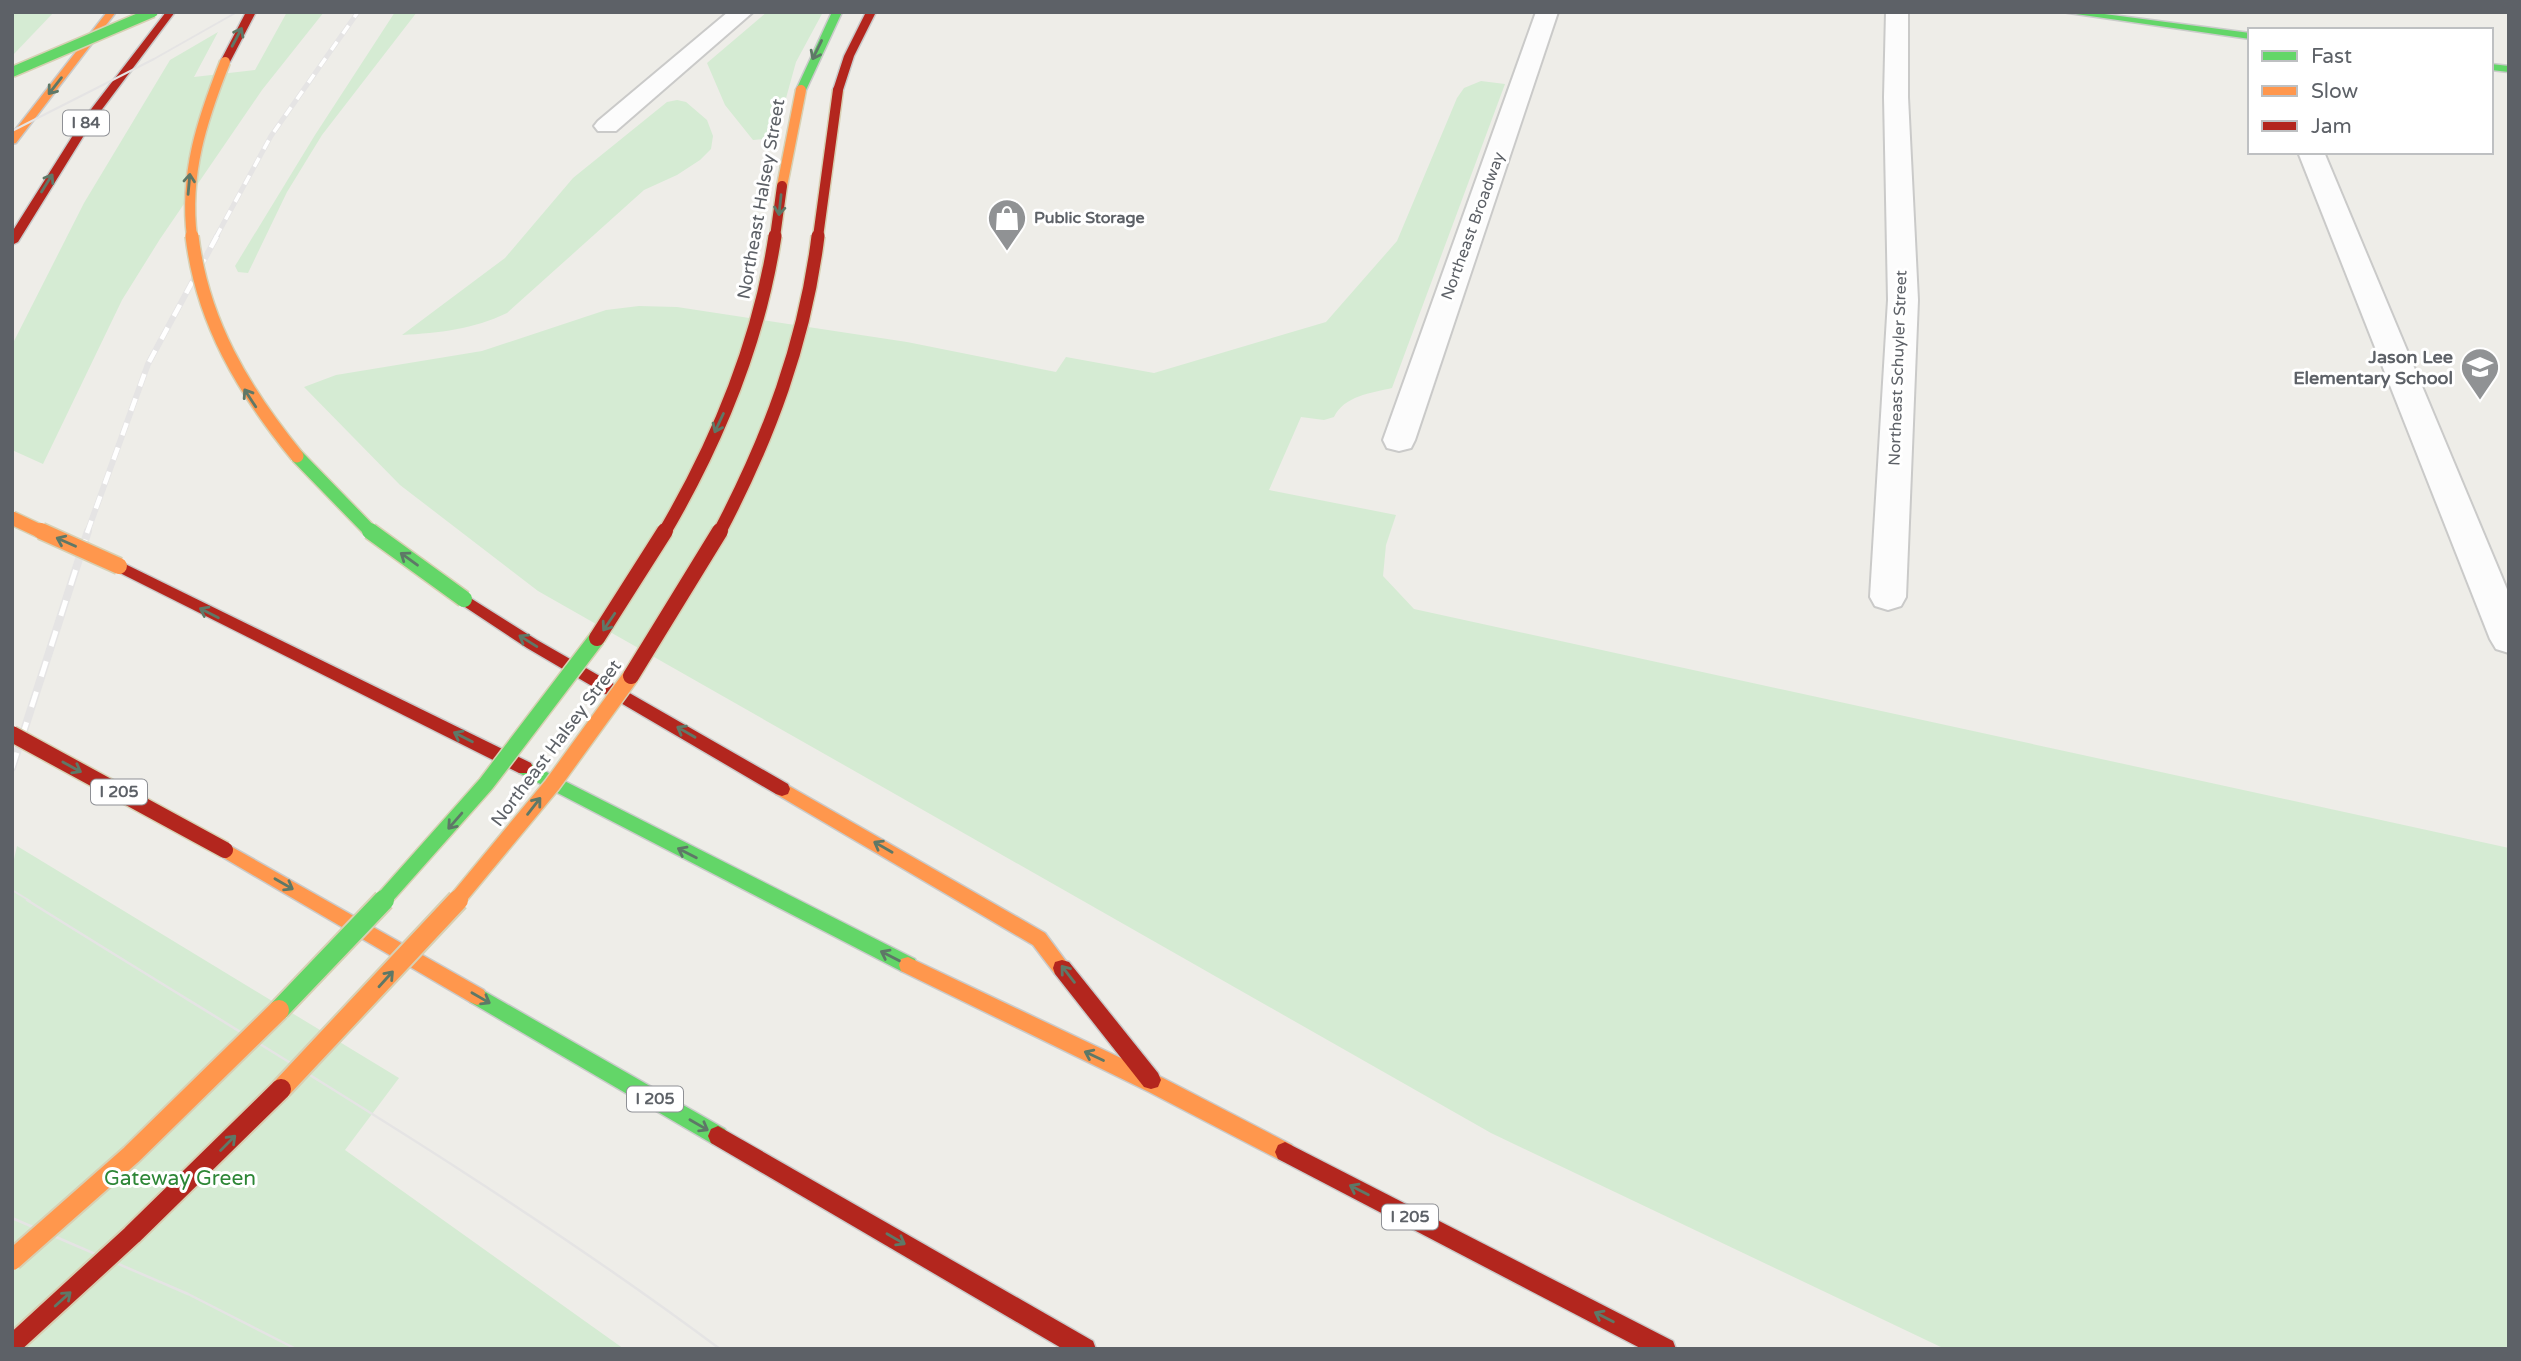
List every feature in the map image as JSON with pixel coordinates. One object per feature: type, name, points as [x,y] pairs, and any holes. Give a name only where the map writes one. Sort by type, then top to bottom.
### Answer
[{"type":"main road","name":"I 84","points":[[12,141],[112,12]]},
{"type":"main road","points":[[12,72],[153,12]]},
{"type":"main road","name":"I 84","points":[[12,242],[78,135],[115,82],[171,12]]},
{"type":"main road","points":[[251,12],[210,91],[193,141],[186,222],[196,281],[211,325],[230,368],[263,417],[314,477],[372,532],[464,599],[532,644],[1040,939],[1156,1086]]},
{"type":"main road","name":"Northeast Halsey Street","points":[[12,1260],[167,1121],[377,908],[527,735],[621,605],[685,493],[733,391],[752,342],[775,247],[786,155],[801,90],[811,61],[837,12]]},
{"type":"main road","name":"Northeast Halsey Street","points":[[12,1345],[217,1154],[337,1034],[513,833],[580,749],[631,676],[707,551],[760,444],[781,392],[799,341],[812,282],[818,246],[825,150],[838,90],[849,56],[872,12]]},
{"type":"main road","points":[[2066,12],[2248,36]]},
{"type":"main road","name":"I 205","points":[[12,517],[120,566],[270,644],[462,736],[979,1002],[1156,1086],[1665,1349]]},
{"type":"main road","name":"I 205","points":[[12,734],[225,850],[1085,1349]]},
{"type":"street","points":[[607,126],[742,12]]},
{"type":"street","name":"Northeast Broadway","points":[[1399,440],[1547,12]]},
{"type":"street","name":"Northeast Schuyler Street","points":[[1888,597],[1903,300],[1896,97],[1897,12]]},
{"type":"street","points":[[2312,154],[2509,639]]},
{"type":"green space","points":[[12,12],[54,12],[12,56]]},
{"type":"green space","points":[[287,12],[324,12],[262,90],[160,239],[122,300],[43,464],[12,450],[12,345],[84,203],[170,60],[218,32],[194,77],[255,70]]},
{"type":"green space","points":[[395,12],[417,12],[322,135],[287,192],[248,273],[238,272],[235,266],[315,135]]},
{"type":"green space","points":[[767,12],[823,12],[796,62],[775,138],[753,140],[725,105],[707,63]]},
{"type":"green space","points":[[1481,81],[1505,84],[1392,388],[1351,400],[1344,404],[1334,417],[1324,420],[1301,417],[1269,490],[1396,515],[1386,545],[1383,576],[1414,609],[2509,848],[2509,1349],[1945,1349],[1491,1133],[538,591],[400,485],[304,387],[336,375],[482,351],[606,310],[639,306],[677,307],[907,342],[1056,372],[1066,357],[1154,373],[1326,322],[1397,241],[1457,98],[1464,88]]},
{"type":"green space","points":[[667,102],[686,102],[707,120],[713,136],[711,149],[700,160],[677,175],[644,190],[507,313],[456,329],[402,335],[505,258],[573,178]]},
{"type":"green space","name":"Gateway Green","points":[[17,846],[399,1078],[345,1150],[624,1349],[12,1349],[12,868]]},
{"type":"tram line","points":[[12,131],[154,59],[237,12]]},
{"type":"tram line","points":[[12,890],[30,901]]},
{"type":"tram line","points":[[27,900],[465,1173],[552,1230],[720,1349]]},
{"type":"tram line","points":[[12,1218],[188,1294],[296,1349]]},
{"type":"railway","points":[[216,237],[271,136],[358,12]]},
{"type":"railway","points":[[87,533],[148,364],[217,236]]},
{"type":"railway","points":[[12,768],[88,531]]},
{"type":"traffic: fast","points":[[12,72],[153,12]]},
{"type":"traffic: fast","points":[[801,90],[837,12]]},
{"type":"traffic: fast","points":[[2066,12],[2248,36]]},
{"type":"traffic: fast","points":[[2493,67],[2509,69]]},
{"type":"traffic: fast","points":[[297,456],[370,531],[464,599]]},
{"type":"traffic: fast","points":[[279,1010],[364,922],[446,831],[524,737],[597,638]]},
{"type":"traffic: fast","points":[[525,768],[908,965]]},
{"type":"traffic: fast","points":[[477,996],[718,1136]]},
{"type":"traffic: slow","points":[[12,141],[112,12]]},
{"type":"traffic: slow","points":[[225,62],[198,132],[191,178],[190,222],[195,265],[206,306],[222,346],[268,421],[297,456]]},
{"type":"traffic: slow","points":[[782,186],[801,90]]},
{"type":"traffic: slow","points":[[12,518],[119,566]]},
{"type":"traffic: slow","points":[[281,1089],[375,991],[466,890],[552,785],[631,676]]},
{"type":"traffic: slow","points":[[782,789],[1039,939],[1062,968]]},
{"type":"traffic: slow","points":[[225,850],[477,996]]},
{"type":"traffic: slow","points":[[908,965],[1156,1085],[1285,1152]]},
{"type":"traffic: slow","points":[[12,1260],[131,1155],[279,1010]]},
{"type":"traffic: jam","points":[[12,242],[86,123],[171,12]]},
{"type":"traffic: jam","points":[[225,62],[251,12]]},
{"type":"traffic: jam","points":[[838,90],[849,56],[871,12]]},
{"type":"traffic: jam","points":[[631,676],[712,546],[758,455],[777,407],[806,310],[838,90]]},
{"type":"traffic: jam","points":[[597,638],[669,523],[711,443],[729,401],[763,300],[782,186]]},
{"type":"traffic: jam","points":[[119,566],[525,768]]},
{"type":"traffic: jam","points":[[464,599],[532,644],[782,789]]},
{"type":"traffic: jam","points":[[12,734],[225,850]]},
{"type":"traffic: jam","points":[[1062,968],[1151,1080]]},
{"type":"traffic: jam","points":[[12,1345],[132,1235],[281,1089]]},
{"type":"traffic: jam","points":[[718,1136],[1085,1349]]},
{"type":"traffic: jam","points":[[1285,1152],[1665,1349]]},
{"type":"place","name":"Public Storage","points":[[1007,252]]},
{"type":"place","name":"Jason Lee Elementary School","points":[[2480,401]]}]
